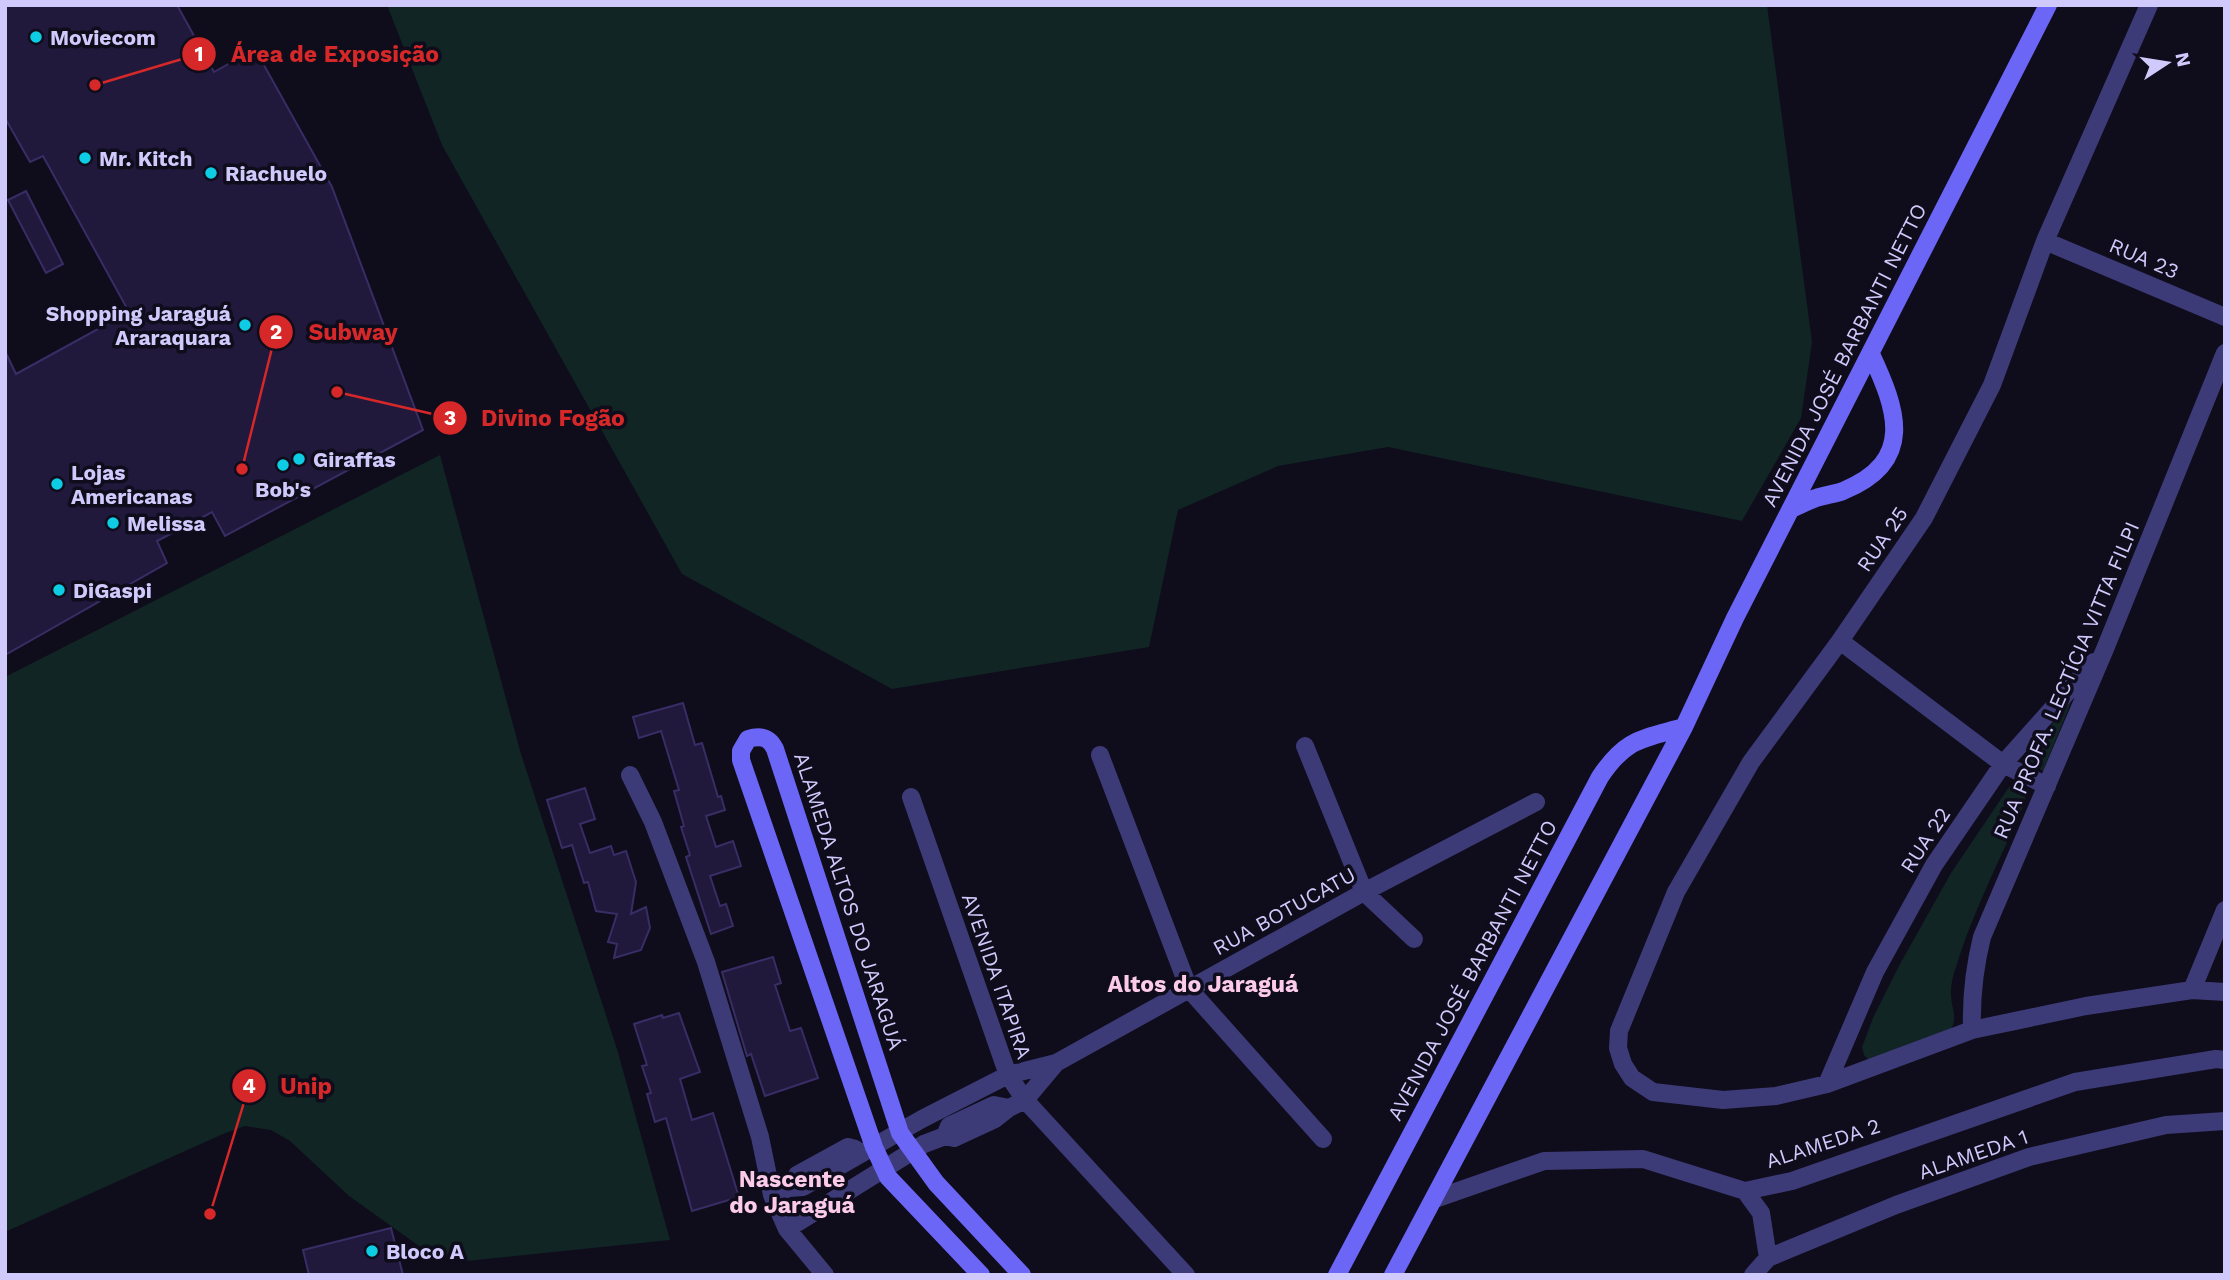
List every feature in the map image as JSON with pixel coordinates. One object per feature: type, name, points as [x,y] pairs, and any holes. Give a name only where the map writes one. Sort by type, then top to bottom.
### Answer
[{"type":"street","name":"AVENIDA JOSÉ BARBANTI NETTO","points":[[1393,1275],[1684,727],[1730,629],[2048,5]]},
{"type":"street","name":"RUA 25","points":[[1827,1084],[1776,1096],[1723,1100],[1653,1092],[1627,1072],[1620,1056],[1619,1031],[1676,892],[1751,762],[1840,641],[1924,518],[1992,385],[2045,241],[2149,5]]},
{"type":"street","name":"RUA 23","points":[[2045,241],[2225,317]]},
{"type":"street","name":"RUA PROFA. LECTÍCIA VITTA FILPI","points":[[1972,1030],[1971,998],[1982,937],[2221,375],[2225,353]]},
{"type":"street","points":[[1791,509],[1866,480],[1884,462],[1895,435],[1894,409],[1871,354]]},
{"type":"street","points":[[1840,641],[2003,764],[2047,786]]},
{"type":"street","name":"RUA 22","points":[[1827,1084],[1881,960],[1934,865],[2003,764],[2105,649]]},
{"type":"street","name":"AVENIDA JOSÉ BARBANTI NETTO","points":[[1337,1275],[1600,777],[1621,750],[1635,741],[1684,727]]},
{"type":"street","name":"ALAMEDA ALTOS DO JARAGUÁ","points":[[981,1275],[888,1177],[869,1149],[741,760],[741,751],[748,739],[763,737],[775,749],[901,1133],[936,1183],[1022,1275]]},
{"type":"street","points":[[1305,746],[1364,892],[1414,939]]},
{"type":"street","points":[[1100,755],[1189,989],[1324,1139]]},
{"type":"street","points":[[630,775],[653,822],[706,962],[760,1137],[772,1195],[787,1228],[825,1275]]},
{"type":"street","name":"AVENIDA ITAPIRA","points":[[911,797],[1017,1104],[1186,1275]]},
{"type":"street","name":"RUA BOTUCATU","points":[[869,1149],[1008,1075],[1056,1063],[1364,892],[1536,802]]},
{"type":"street","points":[[2192,990],[2225,910]]},
{"type":"street","points":[[1827,1084],[1972,1030],[2086,1006],[2192,990],[2225,992]]},
{"type":"street","name":"ALAMEDA 2","points":[[1435,1199],[1544,1161],[1643,1159],[1745,1191],[1792,1181],[2075,1082],[2216,1059],[2225,1060]]},
{"type":"street","name":"RUA BOTUCATU","points":[[787,1228],[913,1150],[945,1136],[954,1138],[995,1119],[1017,1104],[1056,1063]]},
{"type":"street","name":"ALAMEDA 1","points":[[1753,1275],[1769,1258],[1896,1205],[2029,1157],[2166,1125],[2225,1121]]},
{"type":"street","points":[[772,1195],[789,1188],[797,1175],[848,1147],[869,1149]]},
{"type":"street","points":[[1745,1191],[1761,1213],[1769,1258]]},
{"type":"green space","points":[[387,5],[1767,5],[1812,342],[1801,418],[1742,521],[1388,447],[1278,466],[1178,510],[1149,647],[892,689],[682,574],[442,145]]},
{"type":"green space","points":[[440,455],[521,754],[617,1049],[670,1240],[466,1261],[445,1258],[426,1251],[349,1196],[290,1141],[271,1130],[245,1126],[5,1232],[5,677]]},
{"type":"green space","points":[[2072,700],[2043,771],[2024,757]]},
{"type":"green space","points":[[2017,783],[2025,792],[2024,804],[1978,907],[1955,970],[1951,988],[1954,1017],[1952,1027],[1949,1032],[1869,1060],[1862,1047],[1900,964],[1951,873],[2009,787]]},
{"type":"building","name":"Shopping Jaraguá Araraquara","points":[[5,5],[177,5],[214,72],[255,49],[332,187],[423,430],[225,536],[212,512],[157,541],[167,563],[5,655],[5,351],[16,374],[129,312],[43,156],[30,162],[5,118]]},
{"type":"building","points":[[26,191],[63,264],[46,273],[8,200]]},
{"type":"building","points":[[683,703],[695,745],[702,743],[718,797],[721,796],[725,810],[706,816],[716,847],[733,841],[741,866],[710,876],[720,906],[726,904],[733,926],[711,934],[686,857],[690,855],[674,791],[679,790],[661,731],[639,738],[633,717]]},
{"type":"building","points":[[585,788],[595,819],[580,824],[590,853],[611,846],[614,855],[626,851],[636,882],[631,914],[646,907],[650,928],[641,950],[614,958],[617,944],[608,942],[617,914],[596,911],[588,882],[584,883],[572,845],[562,848],[547,800]]},
{"type":"building","points":[[773,957],[781,983],[775,985],[790,1031],[801,1028],[818,1078],[765,1096],[751,1054],[747,1056],[722,972]]},
{"type":"building","points":[[679,1013],[700,1072],[680,1079],[692,1120],[713,1113],[739,1197],[692,1211],[666,1118],[655,1122],[647,1094],[651,1093],[642,1066],[647,1065],[634,1024]]},
{"type":"building","name":"Bloco A","points":[[391,1228],[403,1275],[309,1275],[303,1250]]},
{"type":"place","name":"Moviecom","points":[[36,37]]},
{"type":"place","name":"Área de Exposição","points":[[95,85]]},
{"type":"place","name":"Mr. Kitch","points":[[85,158]]},
{"type":"place","name":"Riachuelo","points":[[211,173]]},
{"type":"place","name":"Shopping Jaraguá Araraquara","points":[[245,325]]},
{"type":"place","name":"Divino Fogão","points":[[337,392]]},
{"type":"place","name":"Giraffas","points":[[299,459]]},
{"type":"place","name":"Bob's","points":[[283,465]]},
{"type":"place","name":"Subway","points":[[242,469]]},
{"type":"place","name":"Lojas Americanas","points":[[57,484]]},
{"type":"place","name":"Melissa","points":[[113,523]]},
{"type":"place","name":"DiGaspi","points":[[59,590]]},
{"type":"place","name":"Unip","points":[[210,1214]]},
{"type":"place","name":"Bloco A","points":[[372,1251]]},
{"type":"district","name":"Altos do Jaraguá","points":[[1203,984]]},
{"type":"district","name":"Nascente do Jaraguá","points":[[792,1192]]}]
